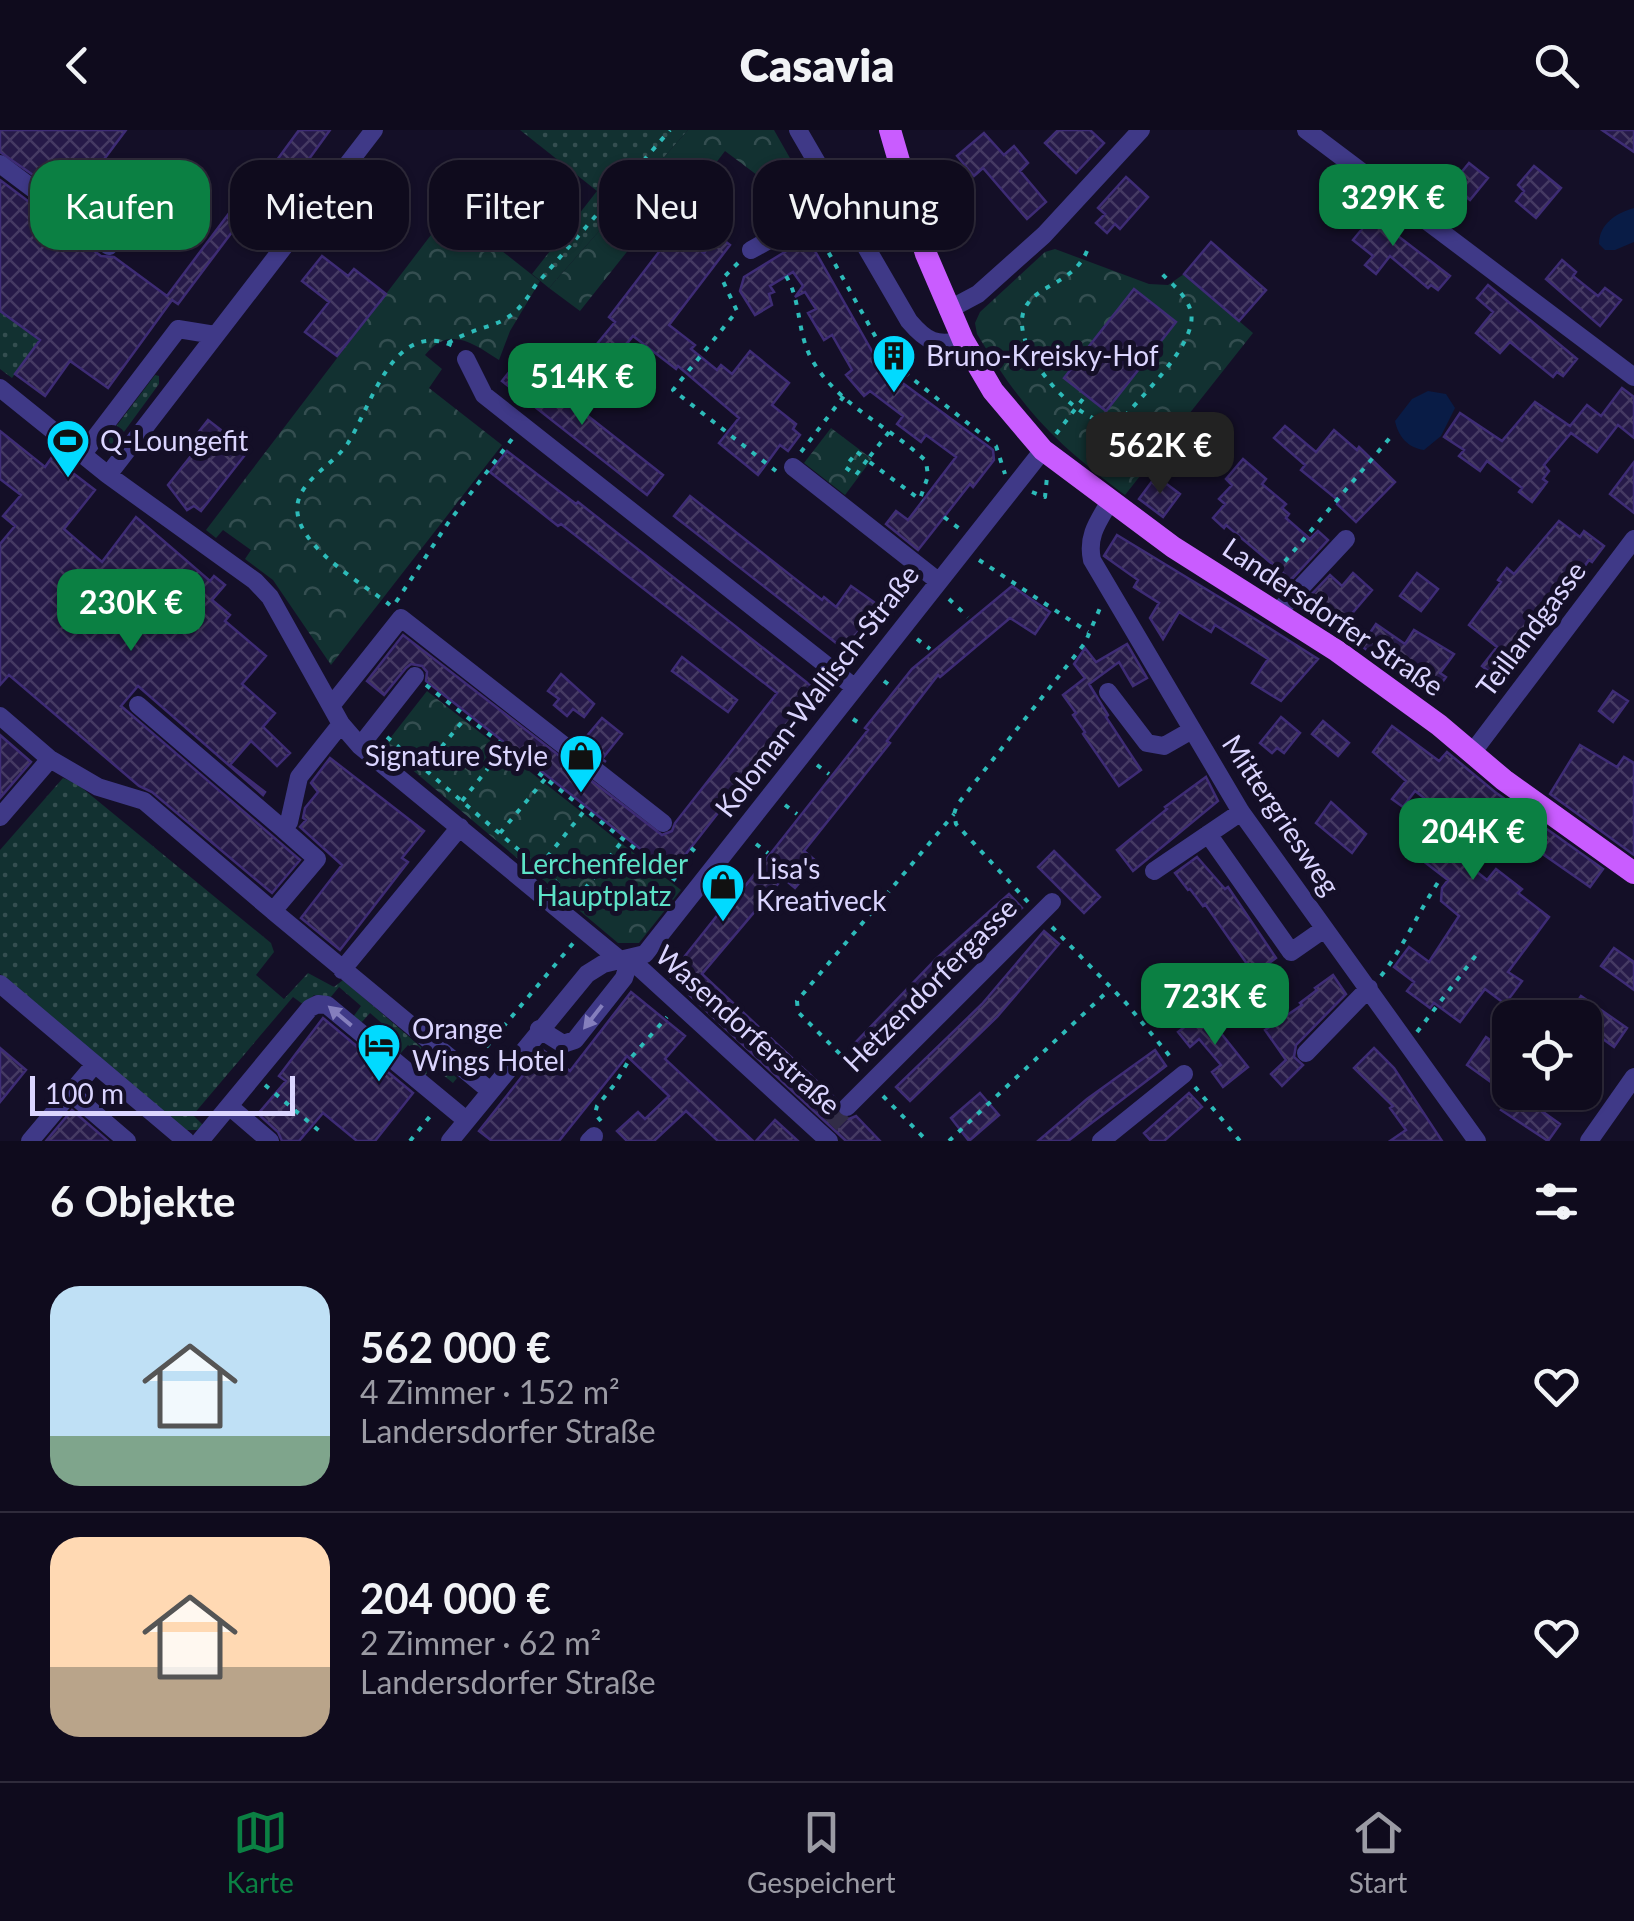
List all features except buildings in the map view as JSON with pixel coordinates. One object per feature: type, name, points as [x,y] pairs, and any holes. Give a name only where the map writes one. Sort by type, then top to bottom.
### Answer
[{"type":"main road","name":"Landersdorfer Straße","points":[[890,130],[926,254],[962,340],[993,391],[1045,461],[1278,602],[1337,651],[1634,874]]},
{"type":"street","points":[[108,475],[374,130]]},
{"type":"street","points":[[798,130],[814,160]]},
{"type":"street","points":[[948,310],[978,294],[1044,235],[1142,130]]},
{"type":"street","points":[[1306,130],[1634,377]]},
{"type":"street","points":[[0,164],[30,187]]},
{"type":"street","points":[[866,250],[909,321],[924,338],[936,344],[962,340]]},
{"type":"street","points":[[82,456],[178,329],[215,336]]},
{"type":"street","points":[[466,359],[484,396],[854,687]]},
{"type":"street","points":[[0,388],[82,456],[255,581],[270,597],[331,706],[360,746],[625,960]]},
{"type":"street","name":"Koloman-Wallisch-Straße","points":[[625,960],[645,954],[854,687],[1045,461]]},
{"type":"street","points":[[790,468],[818,481],[854,509],[940,586]]},
{"type":"street","name":"Mittergriesweg","points":[[1109,502],[1088,546],[1092,560],[1241,812],[1477,1141]]},
{"type":"street","points":[[1278,602],[1346,539]]},
{"type":"street","name":"Teillandgasse","points":[[1472,753],[1634,539]]},
{"type":"street","points":[[331,706],[398,613],[664,823]]},
{"type":"street","points":[[360,746],[415,676]]},
{"type":"street","points":[[1108,692],[1147,743],[1164,746],[1192,730]]},
{"type":"street","points":[[138,706],[317,859],[273,911]]},
{"type":"street","points":[[0,716],[50,759],[98,787],[144,800],[489,1090]]},
{"type":"street","points":[[282,830],[289,822],[300,777],[342,724]]},
{"type":"street","points":[[0,818],[50,759]]},
{"type":"street","points":[[1154,871],[1241,812]]},
{"type":"street","points":[[342,970],[460,827]]},
{"type":"street","points":[[1208,834],[1291,952],[1324,929]]},
{"type":"street","name":"Hetzendorfergasse","points":[[847,1107],[1046,908]]},
{"type":"street","points":[[450,1141],[587,974],[625,960]]},
{"type":"street","points":[[539,1029],[564,1044],[575,1040],[624,978],[625,960]]},
{"type":"street","name":"Wasendorferstraße","points":[[625,960],[827,1133]]},
{"type":"street","points":[[0,984],[186,1141]]},
{"type":"street","points":[[1306,1053],[1369,988]]},
{"type":"street","points":[[200,1141],[318,1004],[327,1005],[466,1120]]},
{"type":"street","points":[[30,1141],[95,1064]]},
{"type":"street","points":[[1100,1141],[1184,1074]]},
{"type":"street","points":[[1589,1141],[1634,1077]]},
{"type":"street","points":[[70,1093],[127,1141]]},
{"type":"street","points":[[228,1106],[270,1141]]},
{"type":"path","points":[[448,344],[508,320],[521,309],[534,286],[670,130]]},
{"type":"path","points":[[751,250],[722,279],[737,311],[673,390],[790,468],[844,396]]},
{"type":"path","points":[[827,250],[888,358],[996,446],[1006,478]]},
{"type":"path","points":[[1087,250],[1075,271],[1030,302],[1023,311],[1022,322],[1040,370],[1057,392],[1096,421],[1119,423],[1184,346],[1192,326],[1191,312],[1183,295],[1162,274]]},
{"type":"path","points":[[786,276],[792,286],[804,343],[823,376],[926,462],[928,476],[921,500],[867,460],[857,452],[845,467],[856,475],[867,460],[889,432]]},
{"type":"path","points":[[398,613],[318,550],[304,533],[297,501],[304,487],[341,454],[391,363],[422,341],[448,344],[459,349],[466,359]]},
{"type":"path","points":[[1060,429],[1086,395]]},
{"type":"path","points":[[1278,602],[1281,586],[1275,572],[1394,433]]},
{"type":"path","points":[[398,613],[398,596],[448,522],[515,435]]},
{"type":"path","points":[[1024,485],[1037,496],[1046,497],[1045,461]]},
{"type":"path","points":[[944,517],[964,532]]},
{"type":"path","points":[[971,555],[1090,633]]},
{"type":"path","points":[[940,586],[968,617]]},
{"type":"path","points":[[927,1141],[798,1012],[797,1001],[954,814],[1085,644],[1100,608],[1112,594]]},
{"type":"path","points":[[910,632],[930,649]]},
{"type":"path","points":[[415,676],[692,894]]},
{"type":"path","points":[[424,768],[466,716]]},
{"type":"path","points":[[462,801],[505,747]]},
{"type":"path","points":[[809,760],[828,774]]},
{"type":"path","points":[[500,834],[545,779]]},
{"type":"path","points":[[785,805],[798,814]]},
{"type":"path","points":[[539,868],[585,810]]},
{"type":"path","points":[[954,814],[956,824],[1046,908],[1240,1141]]},
{"type":"path","points":[[576,900],[623,840]]},
{"type":"path","points":[[756,844],[768,853]]},
{"type":"path","points":[[690,848],[707,861]]},
{"type":"path","points":[[718,878],[737,892]]},
{"type":"path","points":[[1369,988],[1398,954],[1441,878]]},
{"type":"path","points":[[466,1071],[578,938]]},
{"type":"path","points":[[1408,1044],[1480,950]]},
{"type":"path","points":[[949,1141],[1110,988]]},
{"type":"path","points":[[597,1136],[596,1106],[628,1060],[679,1003]]},
{"type":"path","points":[[254,1076],[323,1134]]},
{"type":"path","points":[[410,1141],[442,1101]]},
{"type":"green space","points":[[520,130],[688,130],[662,160],[599,160],[599,231],[549,288],[532,274],[551,250],[579,250],[579,214],[597,191],[579,177],[579,160],[558,160]]},
{"type":"green space","points":[[688,130],[774,130],[791,160],[753,160],[753,172],[725,151],[718,160],[662,160]]},
{"type":"green space","points":[[599,231],[599,250],[628,250],[580,311],[549,288]]},
{"type":"green space","points":[[429,238],[429,250],[501,250],[540,281],[510,331],[499,360],[470,343],[452,339],[434,346],[425,355],[442,369],[429,388],[502,445],[331,665],[273,580],[245,559],[251,550],[223,530],[216,538],[206,530]]},
{"type":"green space","points":[[1055,249],[1149,284],[1168,285],[1184,274],[1253,333],[1125,495],[1042,423],[977,334],[975,323],[980,312],[1045,252]]},
{"type":"green space","points":[[0,312],[40,340],[12,378],[0,369]]},
{"type":"green space","points":[[155,375],[159,376],[159,384],[110,451],[104,452],[102,445]]},
{"type":"green space","points":[[831,428],[872,459],[845,495],[804,463]]},
{"type":"green space","name":"Lerchenfelder Hauptplatz","points":[[427,691],[681,890],[639,943],[618,943],[384,746]]},
{"type":"green space","points":[[63,778],[76,783],[271,943],[274,952],[256,975],[284,999],[308,973],[334,987],[343,980],[457,1078],[453,1083],[432,1066],[424,1077],[416,1070],[424,1059],[408,1045],[399,1055],[390,1048],[399,1038],[370,1013],[361,1023],[353,1017],[361,1006],[339,987],[330,998],[314,995],[304,1005],[293,997],[193,1115],[203,1125],[197,1130],[186,1130],[0,974],[0,850]]},
{"type":"water","points":[[1634,208],[1634,242],[1605,250],[1599,244],[1605,225]]},
{"type":"water","points":[[1428,391],[1446,394],[1455,408],[1441,436],[1424,450],[1405,440],[1395,421],[1412,399]]},
{"type":"tunnel","points":[[830,1124],[847,1107]]},
{"type":"place","name":"Bruno-Kreisky-Hof","points":[[894,394]]},
{"type":"place","name":"Q-Loungefit","points":[[68,479]]},
{"type":"place","name":"Signature Style","points":[[581,794]]},
{"type":"place","name":"Lisa's Kreativeck","points":[[723,923]]},
{"type":"place","name":"Orange Wings Hotel","points":[[379,1083]]}]
